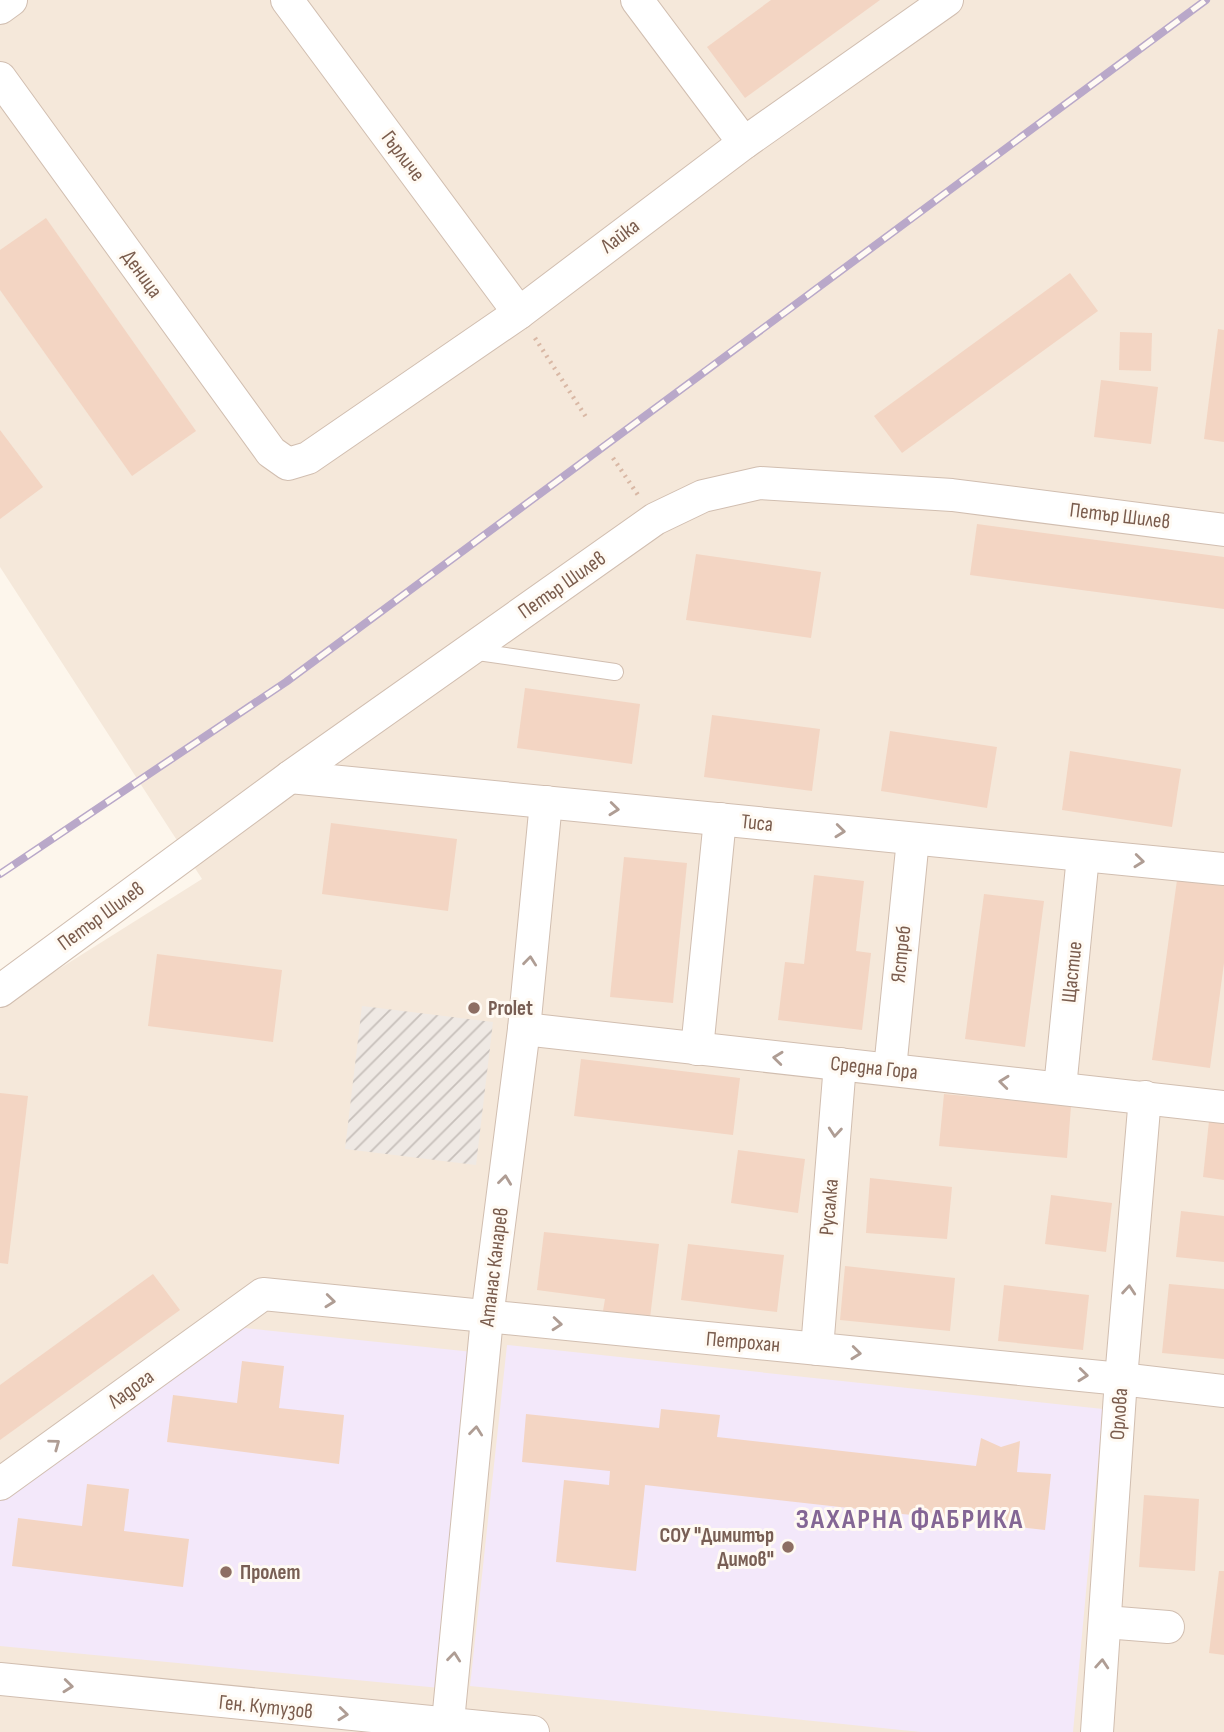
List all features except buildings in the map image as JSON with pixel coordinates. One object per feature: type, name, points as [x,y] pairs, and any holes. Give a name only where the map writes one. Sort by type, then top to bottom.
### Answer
[{"type":"street","points":[[0,8],[11,0]]},
{"type":"street","name":"Гърличе","points":[[287,0],[519,313]]},
{"type":"street","points":[[638,0],[744,143]]},
{"type":"street","name":"Лайка","points":[[288,464],[308,458],[519,313],[744,143],[947,0]]},
{"type":"street","name":"Деница","points":[[0,78],[271,452],[288,464]]},
{"type":"street","name":"Петър Шилев","points":[[0,991],[290,777],[655,519],[704,496],[760,483],[953,495],[1224,530]]},
{"type":"street","name":"Тиса","points":[[290,777],[1224,869]]},
{"type":"street","name":"Атанас Канарев","points":[[447,1728],[487,1318],[524,1029],[546,802]]},
{"type":"street","points":[[697,1049],[720,820]]},
{"type":"street","name":"Ястреб","points":[[890,1069],[913,839]]},
{"type":"street","name":"Щастие","points":[[1060,1088],[1083,856]]},
{"type":"street","name":"Средна Гора","points":[[524,1029],[1224,1107]]},
{"type":"street","name":"Русалка","points":[[817,1349],[840,1065]]},
{"type":"street","name":"Орлова","points":[[1097,1732],[1121,1379],[1145,1097]]},
{"type":"street","name":"Петрохан","points":[[262,1294],[1224,1391]]},
{"type":"street","name":"Ладога","points":[[0,1484],[262,1294]]},
{"type":"street","points":[[1105,1622],[1168,1627]]},
{"type":"street","name":"Ген. Кутузов","points":[[0,1679],[447,1728],[533,1732]]},
{"type":"lane","points":[[469,651],[615,672]]},
{"type":"path","points":[[519,313],[586,417]]},
{"type":"path","points":[[613,458],[625,477]]},
{"type":"shaded area","points":[[0,0],[1224,0],[1224,1732],[0,1732],[0,1006],[202,879],[0,567]]},
{"type":"shaded area","points":[[362,1006],[493,1022],[476,1165],[345,1149]]},
{"type":"shaded area","name":"Пролет","points":[[235,1327],[473,1352],[440,1688],[0,1646],[0,1499]]},
{"type":"shaded area","name":"СОУ \"Димитър Димов\"","points":[[507,1345],[1103,1409],[1073,1732],[921,1732],[470,1686]]},
{"type":"railway","points":[[0,874],[286,682],[1206,0]]},
{"type":"place","name":"Prolet","points":[[474,1008]]},
{"type":"place","name":"СОУ \"Димитър Димов\"","points":[[788,1547]]},
{"type":"place","name":"Пролет","points":[[226,1572]]},
{"type":"district","name":"ЗАХАРНА ФАБРИКА","points":[[910,1519]]}]
